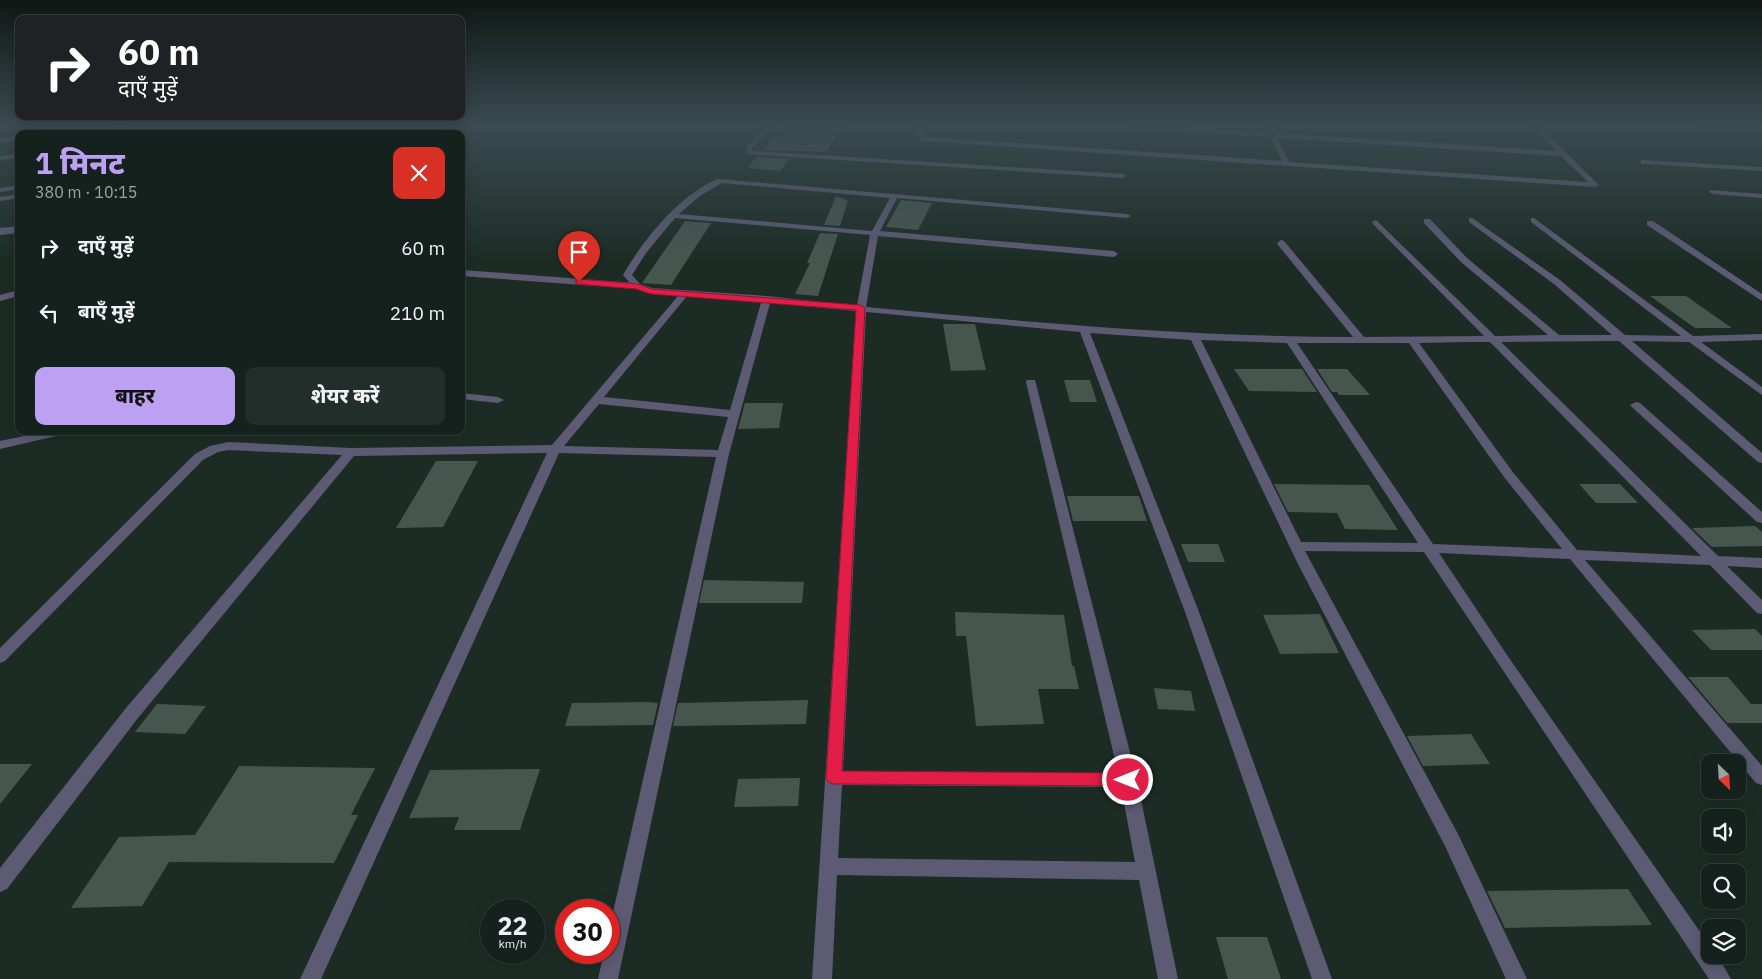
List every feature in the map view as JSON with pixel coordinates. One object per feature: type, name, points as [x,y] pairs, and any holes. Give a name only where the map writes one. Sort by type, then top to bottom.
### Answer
[{"type":"street","points":[[1020,170],[1123,176]]},
{"type":"street","points":[[1380,170],[1595,185],[1580,170]]},
{"type":"street","points":[[637,286],[628,275],[633,262],[684,204],[706,186],[721,181],[1127,216]]},
{"type":"street","points":[[0,190],[15,188]]},
{"type":"street","points":[[1713,192],[1762,196]]},
{"type":"street","points":[[822,979],[860,308],[874,234],[895,195]]},
{"type":"street","points":[[0,199],[15,197]]},
{"type":"street","points":[[674,216],[1114,254]]},
{"type":"street","points":[[1472,220],[1557,282],[1762,459]]},
{"type":"street","points":[[1534,220],[1619,282],[1690,339],[1762,392]]},
{"type":"street","points":[[1427,221],[1464,260],[1557,338]]},
{"type":"street","points":[[1376,222],[1762,609]]},
{"type":"street","points":[[1650,223],[1762,298]]},
{"type":"street","points":[[0,232],[15,230]]},
{"type":"street","points":[[1281,244],[1360,339]]},
{"type":"street","points":[[465,273],[637,286],[651,291],[767,299],[1084,330],[1194,336],[1290,339],[1761,338]]},
{"type":"street","points":[[0,298],[15,293]]},
{"type":"street","points":[[310,979],[555,449],[684,293]]},
{"type":"street","points":[[608,979],[723,454],[767,299]]},
{"type":"street","points":[[1084,330],[1192,612],[1322,979]]},
{"type":"street","points":[[1194,336],[1296,546],[1452,840],[1516,979]]},
{"type":"street","points":[[1290,339],[1721,979]]},
{"type":"street","points":[[1411,339],[1508,474],[1762,778]]},
{"type":"street","points":[[1031,382],[1128,780],[1168,979]]},
{"type":"street","points":[[465,396],[498,400]]},
{"type":"street","points":[[596,400],[735,414]]},
{"type":"street","points":[[1636,405],[1762,519]]},
{"type":"street","points":[[0,445],[46,435]]},
{"type":"street","points":[[0,657],[199,457],[214,449],[242,446],[351,452],[555,449],[723,454]]},
{"type":"street","points":[[0,883],[132,713],[351,452]]},
{"type":"street","points":[[1296,546],[1429,548],[1762,563]]},
{"type":"street","points":[[834,778],[1128,780]]},
{"type":"street","points":[[828,866],[1146,871]]},
{"type":"building","points":[[836,196],[848,201],[840,226],[824,225]]},
{"type":"building","points":[[901,200],[932,203],[918,230],[886,227]]},
{"type":"building","points":[[685,221],[711,223],[671,285],[642,283]]},
{"type":"building","points":[[820,233],[838,234],[818,296],[795,294],[810,263],[807,263]]},
{"type":"building","points":[[1650,296],[1686,296],[1732,328],[1695,328]]},
{"type":"building","points":[[943,324],[975,324],[986,370],[951,371]]},
{"type":"building","points":[[1234,369],[1302,369],[1317,392],[1249,391]]},
{"type":"building","points":[[1317,369],[1347,369],[1370,395],[1339,395],[1337,392],[1332,392]]},
{"type":"building","points":[[1064,380],[1090,380],[1097,402],[1070,402]]},
{"type":"building","points":[[745,403],[783,403],[779,428],[738,429]]},
{"type":"building","points":[[436,461],[478,461],[443,527],[396,528]]},
{"type":"building","points":[[1274,484],[1369,485],[1398,530],[1345,529],[1337,513],[1288,512]]},
{"type":"building","points":[[1579,484],[1620,484],[1638,503],[1596,503]]},
{"type":"building","points":[[1067,496],[1139,496],[1147,521],[1073,521]]},
{"type":"building","points":[[1755,526],[1762,532],[1762,546],[1712,547],[1692,528]]},
{"type":"building","points":[[1181,544],[1218,544],[1225,562],[1188,562]]},
{"type":"building","points":[[704,580],[804,582],[802,603],[699,603]]},
{"type":"building","points":[[955,612],[1064,615],[1072,666],[1074,666],[1079,689],[1038,689],[1044,724],[976,726],[966,636],[956,636]]},
{"type":"building","points":[[1320,614],[1339,653],[1280,654],[1263,615]]},
{"type":"building","points":[[1755,629],[1762,636],[1762,650],[1711,650],[1692,630]]},
{"type":"building","points":[[1688,677],[1728,677],[1751,704],[1762,704],[1762,723],[1727,723]]},
{"type":"building","points":[[1154,688],[1191,691],[1195,711],[1158,709]]},
{"type":"building","points":[[808,700],[806,724],[673,726],[678,703]]},
{"type":"building","points":[[572,703],[658,703],[653,725],[565,726]]},
{"type":"building","points":[[157,704],[206,706],[185,734],[135,732]]},
{"type":"building","points":[[1471,734],[1490,764],[1423,766],[1407,736]]},
{"type":"building","points":[[0,764],[32,764],[0,804]]},
{"type":"building","points":[[239,766],[375,768],[351,815],[358,815],[334,863],[169,862],[142,906],[71,908],[119,837],[195,835]]},
{"type":"building","points":[[540,769],[520,830],[454,830],[459,817],[409,818],[430,770]]},
{"type":"building","points":[[800,778],[798,806],[734,807],[738,779]]},
{"type":"building","points":[[1628,889],[1652,925],[1505,928],[1487,891]]},
{"type":"building","points":[[1216,937],[1267,937],[1281,979],[1228,979]]},
{"type":"route","points":[[579,282],[637,286],[651,291],[860,308],[834,778],[1128,780]]}]
